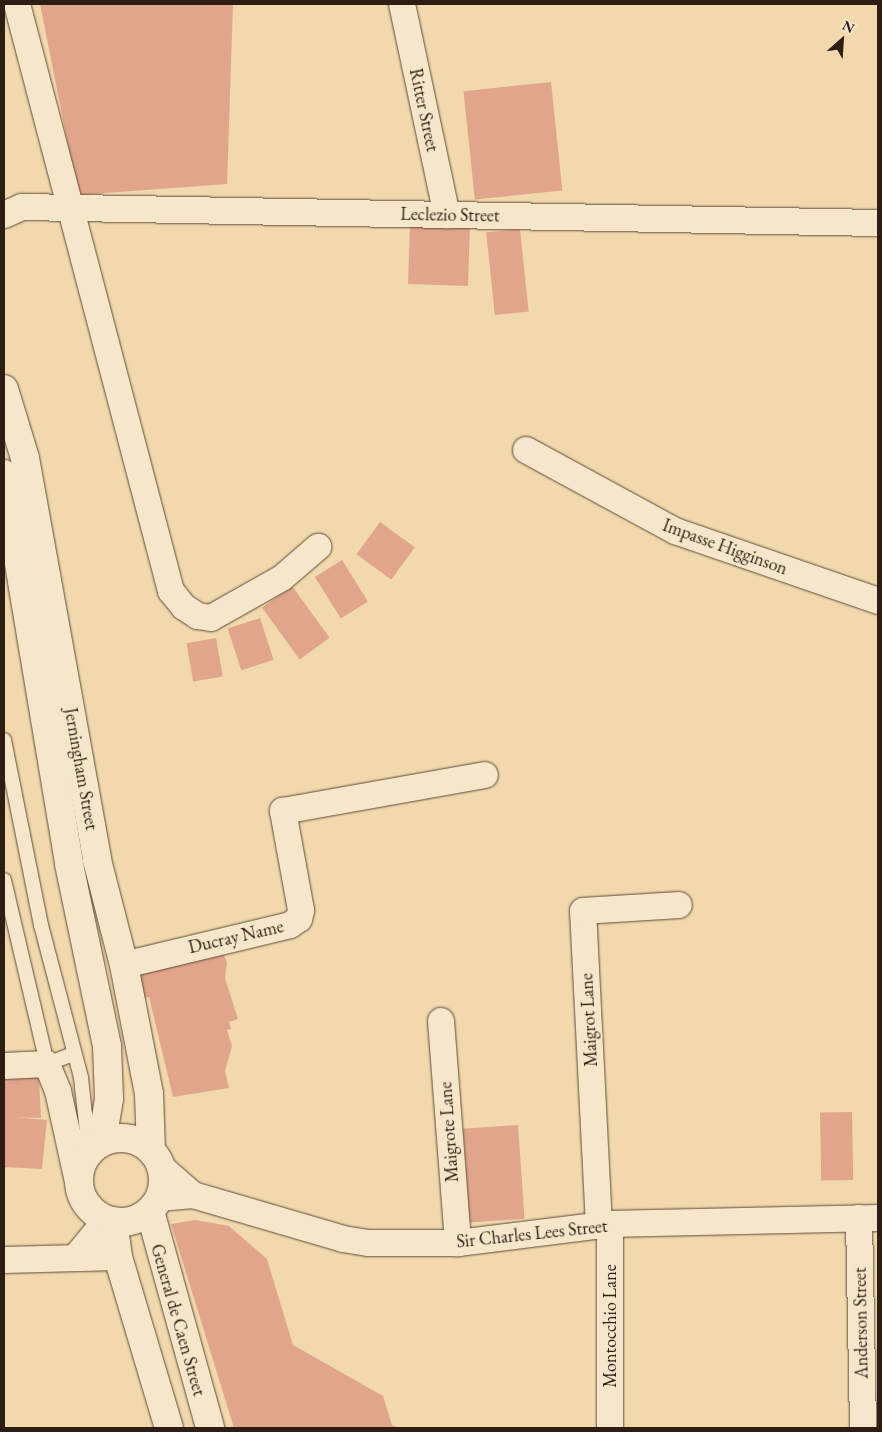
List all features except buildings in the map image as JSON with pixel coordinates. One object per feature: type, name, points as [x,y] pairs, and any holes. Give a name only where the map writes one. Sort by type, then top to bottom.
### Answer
[{"type":"street","points":[[17,4],[171,591],[184,607],[198,616],[211,618],[282,578],[318,547]]},
{"type":"street","name":"Ritter Street","points":[[402,4],[447,215]]},
{"type":"street","name":"Leclezio Street","points":[[13,211],[71,208],[878,223]]},
{"type":"street","name":"Jerningham Street","points":[[4,389],[25,458],[97,860],[124,965],[149,1094],[156,1159]]},
{"type":"street","name":"Impasse Higginson","points":[[526,450],[675,532],[878,601]]},
{"type":"street","name":"Jerningham Street","points":[[4,474],[69,864],[107,1046],[109,1099],[96,1146]]},
{"type":"street","name":"Ducray Name","points":[[124,965],[290,925],[299,919],[301,910],[283,811],[486,775]]},
{"type":"street","name":"Maigrot Lane","points":[[604,1225],[583,911],[679,905]]},
{"type":"street","name":"Maigrote Lane","points":[[441,1021],[458,1243]]},
{"type":"street","points":[[4,1066],[47,1064],[58,1091],[78,1182],[89,1208],[110,1220],[137,1219],[154,1204],[163,1186],[156,1159],[137,1141],[120,1137],[96,1146],[81,1166],[78,1182]]},
{"type":"street","name":"Sir Charles Lees Street","points":[[156,1159],[193,1195],[343,1239],[458,1243],[604,1225],[869,1218]]},
{"type":"street","name":"Sir Charles Lees Street","points":[[154,1204],[193,1195]]},
{"type":"street","name":"General de Caen Street","points":[[154,1204],[210,1428]]},
{"type":"street","name":"Anderson Street","points":[[864,1428],[869,1218]]},
{"type":"street","points":[[110,1220],[118,1257],[169,1428]]},
{"type":"street","points":[[75,1258],[110,1220]]},
{"type":"street","name":"Montocchio Lane","points":[[604,1225],[610,1428]]},
{"type":"street","points":[[4,1260],[118,1257]]},
{"type":"lane","points":[[4,740],[41,925],[73,1054],[81,1078],[96,1146]]},
{"type":"lane","points":[[4,880],[47,1064],[73,1054]]}]
